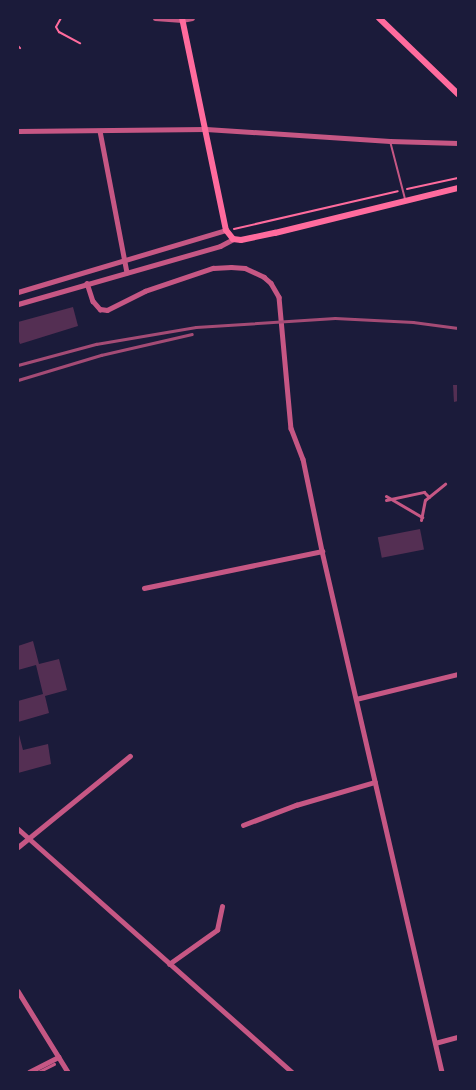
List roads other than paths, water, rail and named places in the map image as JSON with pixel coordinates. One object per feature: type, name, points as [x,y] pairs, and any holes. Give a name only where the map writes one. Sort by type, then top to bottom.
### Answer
[{"type":"main road","points":[[182,18],[226,230],[233,239],[241,240],[458,188]]},
{"type":"main road","points":[[379,18],[458,94]]},
{"type":"street","points":[[155,18],[192,18]]},
{"type":"street","points":[[18,131],[206,128],[390,141],[458,143]]},
{"type":"street","points":[[100,131],[127,272]]},
{"type":"street","points":[[18,292],[226,230]]},
{"type":"street","points":[[18,304],[220,246],[233,239]]},
{"type":"street","points":[[87,283],[93,301],[100,309],[107,310],[145,291],[213,268],[245,268],[264,277],[279,297],[291,428],[302,459],[442,1072]]},
{"type":"street","points":[[429,497],[424,492],[387,498],[422,519],[425,500],[429,497],[446,484]]},
{"type":"street","points":[[144,588],[322,552]]},
{"type":"street","points":[[356,699],[458,674]]},
{"type":"street","points":[[18,847],[130,756]]},
{"type":"street","points":[[243,825],[296,806],[375,782]]},
{"type":"street","points":[[18,829],[292,1072]]},
{"type":"street","points":[[169,964],[217,930],[222,907]]},
{"type":"street","points":[[18,991],[68,1072]]},
{"type":"street","points":[[435,1043],[458,1038]]},
{"type":"street","points":[[29,1072],[58,1057]]},
{"type":"street","points":[[38,1072],[54,1064]]},
{"type":"lane","points":[[390,141],[406,200]]},
{"type":"railway","points":[[18,365],[96,344],[196,327],[335,318],[413,322],[458,328]]},
{"type":"railway","points":[[18,380],[101,355],[192,334]]}]
